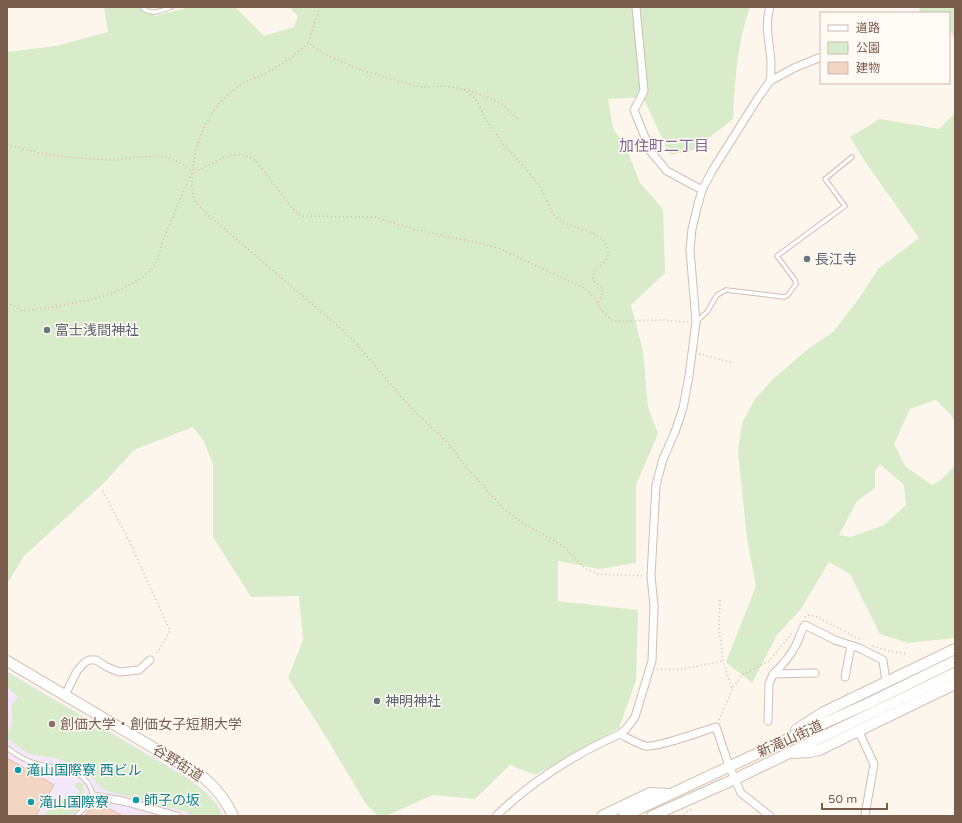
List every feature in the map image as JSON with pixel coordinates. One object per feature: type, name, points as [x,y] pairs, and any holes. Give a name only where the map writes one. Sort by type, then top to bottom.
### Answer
[{"type":"main road","points":[[773,746],[822,713],[955,649]]},
{"type":"main road","name":"谷野街道","points":[[7,661],[203,777],[224,799],[233,816]]},
{"type":"main road","name":"新滝山街道","points":[[624,816],[729,766],[867,704],[955,661]]},
{"type":"main road","name":"新滝山街道","points":[[652,816],[791,753],[955,673]]},
{"type":"main road","points":[[791,753],[814,751],[955,684]]},
{"type":"main road","points":[[602,816],[650,793],[670,794]]},
{"type":"main road","points":[[669,816],[701,795]]},
{"type":"street","points":[[636,7],[644,91],[634,110],[651,152],[667,171],[702,190]]},
{"type":"street","points":[[770,7],[767,15],[766,29],[771,61],[770,81]]},
{"type":"street","points":[[496,816],[510,803],[556,768],[620,734],[635,717],[652,661],[654,606],[651,576],[656,485],[663,459],[676,432],[683,408],[696,322],[690,250],[692,229],[702,190],[712,171],[770,81],[794,68],[820,57]]},
{"type":"street","points":[[768,721],[769,684],[773,674],[782,667],[792,652],[805,625],[835,640],[859,648],[883,660],[886,683]]},
{"type":"street","points":[[845,677],[851,646]]},
{"type":"street","points":[[65,695],[77,671],[89,660],[96,660],[119,672],[139,670],[150,660]]},
{"type":"street","points":[[773,674],[815,673]]},
{"type":"street","points":[[620,734],[647,746],[716,727],[729,766],[742,793],[770,816]]},
{"type":"street","points":[[858,730],[874,764],[865,815]]},
{"type":"street","points":[[93,796],[122,801],[177,816]]},
{"type":"lane","points":[[142,7],[147,11],[154,13],[171,7]]},
{"type":"lane","points":[[696,322],[707,312],[717,295],[726,290],[784,297],[788,295],[796,284],[795,280],[778,256],[845,206],[825,179],[852,157]]},
{"type":"lane","points":[[7,748],[17,756],[35,763],[70,770],[87,782],[92,790],[93,796],[84,809],[76,816]]},
{"type":"path","points":[[7,302],[22,311],[55,307],[93,299],[116,292],[143,277],[154,267],[163,240],[192,172],[198,142],[208,119],[217,106],[228,95],[240,86],[268,73],[299,52],[308,43],[320,7]]},
{"type":"path","points":[[308,43],[323,53],[351,66],[383,77],[421,87],[447,86],[464,89],[502,104],[518,119]]},
{"type":"path","points":[[464,89],[476,100],[485,118],[506,148],[536,181],[543,191],[548,204],[556,217],[572,227],[594,234],[602,239],[607,246],[608,255],[606,261],[596,268],[593,274],[593,280],[600,286],[603,294],[597,304]]},
{"type":"path","points":[[7,145],[49,155],[89,159],[115,160],[136,157],[165,156],[184,165],[192,172],[193,192],[196,202],[207,214],[356,343],[409,406],[446,441],[467,468],[504,509],[521,522],[563,546],[586,569],[598,574],[616,576],[651,576]]},
{"type":"path","points":[[192,172],[227,156],[249,156],[256,161],[297,214],[303,216],[374,217],[413,229],[498,248],[584,288],[606,315],[612,320],[663,320],[696,322]]},
{"type":"path","points":[[692,352],[734,363]]},
{"type":"path","points":[[103,490],[131,545],[170,631],[159,650],[150,660]]},
{"type":"path","points":[[720,600],[719,627],[723,661],[732,689]]},
{"type":"path","points":[[650,669],[683,669],[723,661]]},
{"type":"shaded area","name":"創価大学・創価女子短期大学","points":[[7,671],[188,777],[209,794],[221,808],[224,816],[7,816]]},
{"type":"green space","points":[[104,7],[144,7],[155,16],[190,7],[235,7],[264,36],[294,27],[298,16],[289,7],[750,7],[739,48],[733,119],[693,150],[670,155],[643,97],[608,99],[613,128],[626,148],[640,183],[663,209],[665,273],[631,305],[643,351],[648,407],[658,434],[636,485],[636,563],[599,569],[558,561],[558,601],[638,610],[636,680],[619,728],[535,775],[510,765],[475,799],[433,795],[386,816],[378,816],[366,804],[323,732],[288,678],[303,640],[299,596],[251,597],[213,537],[213,464],[203,440],[193,427],[134,450],[104,483],[24,556],[7,584],[7,52],[56,46],[108,32]]},
{"type":"green space","points":[[920,7],[955,7],[955,35],[950,32],[950,12],[919,12]]},
{"type":"green space","points":[[955,113],[955,421],[936,400],[910,409],[894,444],[906,467],[932,485],[941,480],[955,465],[955,638],[908,643],[880,634],[850,574],[829,562],[801,609],[777,635],[752,683],[726,662],[756,586],[747,539],[738,452],[742,423],[755,399],[773,379],[808,349],[833,332],[858,300],[878,269],[919,238],[866,163],[850,137],[880,119],[939,129]],"holes":[[[880,464],[904,485],[906,505],[884,525],[851,537],[839,535],[857,501],[875,488],[875,471]]]},
{"type":"green space","points":[[7,672],[187,778],[212,799],[220,810],[222,816],[192,816],[187,812],[104,790],[91,776],[76,765],[54,758],[29,754],[8,739],[8,733],[12,726],[11,706],[18,697],[7,687]]},
{"type":"green space","points":[[77,782],[83,784],[84,788],[83,798],[79,807],[72,814],[67,816],[44,816],[49,808],[54,811],[61,798],[72,804],[80,790],[74,787]]},
{"type":"building","points":[[7,758],[54,785],[36,816],[7,816]]},
{"type":"building","points":[[97,802],[123,816],[85,816]]},
{"type":"place","name":"長江寺","points":[[807,259]]},
{"type":"place","name":"富士浅間神社","points":[[47,330]]},
{"type":"place","name":"神明神社","points":[[377,701]]},
{"type":"place","name":"創価大学・創価女子短期大学","points":[[52,724]]},
{"type":"place","name":"滝山国際寮 西ビル","points":[[18,770]]},
{"type":"place","name":"師子の坂","points":[[136,800]]},
{"type":"place","name":"滝山国際寮","points":[[31,802]]},
{"type":"district","name":"加住町二丁目","points":[[664,146]]}]
